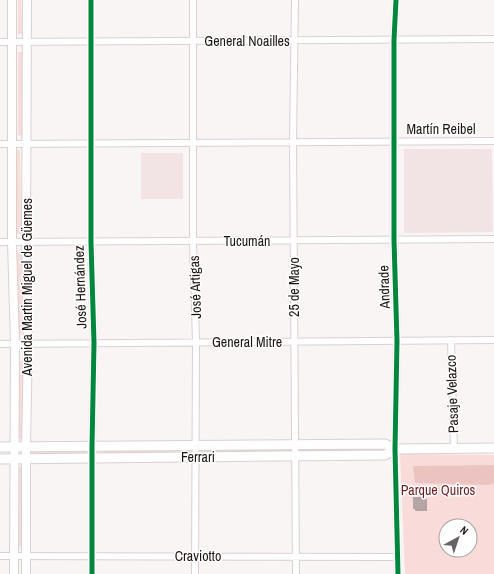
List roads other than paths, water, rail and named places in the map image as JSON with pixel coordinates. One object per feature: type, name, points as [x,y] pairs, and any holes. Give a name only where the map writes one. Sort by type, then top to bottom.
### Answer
[{"type":"main road","name":"Ferrari","points":[[0,447],[385,444],[395,449],[494,448]]},
{"type":"main road","name":"Ferrari","points":[[0,459],[385,456],[395,449]]},
{"type":"street","name":"Avenida Martin Miguel de Güemes","points":[[12,0],[12,242],[15,344],[14,574]]},
{"type":"street","name":"Avenida Martin Miguel de Güemes","points":[[26,574],[28,343],[26,242],[27,0]]},
{"type":"street","name":"José Hernández","points":[[91,0],[91,242],[94,343],[92,574]]},
{"type":"street","name":"José Artigas","points":[[193,0],[193,241],[196,342],[195,574]]},
{"type":"street","name":"25 de Mayo","points":[[295,0],[293,142],[296,574]]},
{"type":"street","name":"Andrade","points":[[396,0],[394,40],[394,240],[397,341],[395,449],[398,574]]},
{"type":"street","name":"General Noailles","points":[[0,42],[494,39]]},
{"type":"street","name":"Martín Reibel","points":[[0,144],[494,141]]},
{"type":"street","name":"Tucumán","points":[[0,242],[494,239]]},
{"type":"street","name":"Pasaje Velazco","points":[[451,340],[454,449]]},
{"type":"street","name":"General Mitre","points":[[0,344],[494,340]]},
{"type":"street","name":"Craviotto","points":[[0,556],[397,556]]},
{"type":"park label","name":"Parque Quiros","points":[[438,490]]}]
